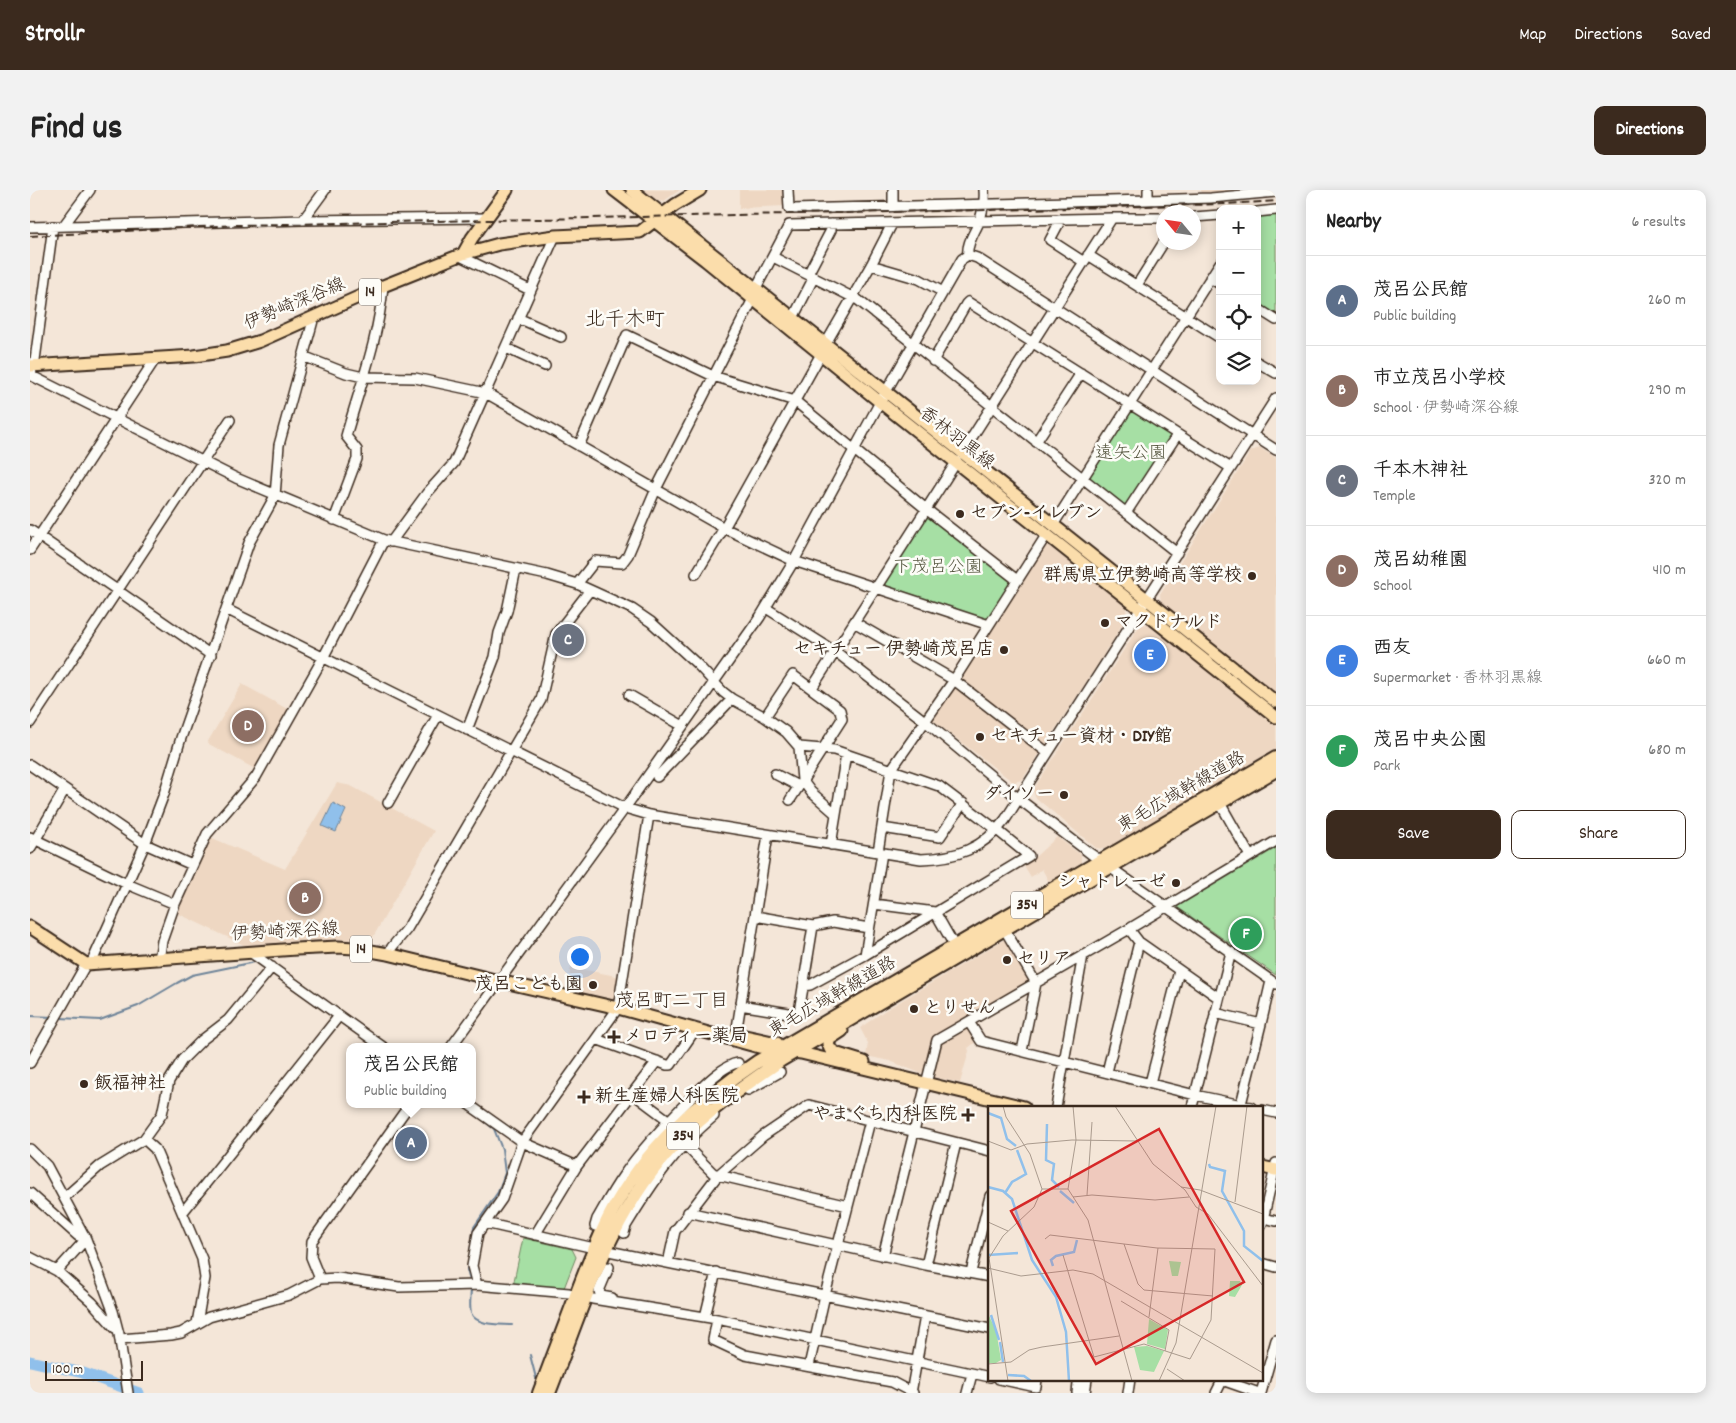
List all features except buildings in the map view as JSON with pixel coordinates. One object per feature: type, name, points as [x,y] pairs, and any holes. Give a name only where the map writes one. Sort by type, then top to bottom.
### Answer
[{"type":"highway","name":"東毛広域幹線道路","points":[[539,1393],[568,1331],[600,1249],[610,1214],[626,1187],[649,1156],[675,1127],[702,1102],[738,1075],[871,1008],[1005,930],[1106,864],[1276,758]]},
{"type":"highway","name":"東毛広域幹線道路","points":[[600,1249],[638,1190],[656,1171],[679,1140],[705,1115],[727,1098],[756,1082],[790,1049],[956,947],[1220,803],[1276,770]]},
{"type":"highway","name":"東毛広域幹線道路","points":[[550,1393],[568,1331]]},
{"type":"main road","points":[[461,255],[507,190]]},
{"type":"main road","name":"香林羽黒線","points":[[614,190],[659,218],[755,294],[1144,604],[1276,717]]},
{"type":"main road","name":"香林羽黒線","points":[[632,190],[659,218]]},
{"type":"main road","name":"伊勢崎深谷線","points":[[30,367],[194,356],[226,351],[260,341],[383,286],[461,255],[499,244],[555,236],[640,232],[700,190]]},
{"type":"main road","name":"香林羽黒線","points":[[755,294],[793,318],[823,349]]},
{"type":"main road","name":"香林羽黒線","points":[[1144,604],[1276,702]]},
{"type":"main road","points":[[30,927],[89,964]]},
{"type":"main road","name":"伊勢崎深谷線","points":[[89,964],[250,952],[338,947],[354,948],[388,954],[499,982],[618,1008],[694,1028],[716,1036],[790,1049]]},
{"type":"main road","points":[[871,1008],[856,1022],[831,1037],[828,1042],[830,1049],[833,1052],[891,1069],[922,1081]]},
{"type":"main road","name":"伊勢崎深谷線","points":[[694,1028],[736,1034],[790,1049]]},
{"type":"main road","points":[[790,1049],[864,1062]]},
{"type":"main road","points":[[790,1049],[886,1075],[922,1081],[1020,1106]]},
{"type":"street","points":[[64,225],[90,190]]},
{"type":"street","points":[[303,220],[325,190]]},
{"type":"street","points":[[788,190],[788,206],[792,209],[1211,198],[1276,192]]},
{"type":"street","points":[[893,190],[893,206]]},
{"type":"street","points":[[968,255],[967,247],[985,204],[984,190]]},
{"type":"street","points":[[1148,190],[1148,200]]},
{"type":"street","points":[[1261,212],[1276,210]]},
{"type":"street","points":[[1201,216],[1216,215]]},
{"type":"street","points":[[30,226],[486,218]]},
{"type":"street","points":[[812,688],[1112,218]]},
{"type":"street","points":[[577,584],[595,561],[622,563],[656,489],[789,226],[1156,218]]},
{"type":"street","points":[[1058,219],[1058,226],[1050,240],[1137,285],[1216,335]]},
{"type":"street","points":[[793,318],[831,230],[831,224]]},
{"type":"street","points":[[696,574],[724,528],[892,224]]},
{"type":"street","points":[[53,226],[35,360],[30,367],[32,376],[275,496],[387,541],[548,575],[577,584],[632,609],[651,622],[732,699],[765,716],[786,732],[800,748],[800,783]]},
{"type":"street","points":[[159,960],[162,941],[175,904],[207,834],[256,777],[387,541],[454,463],[555,236]]},
{"type":"street","points":[[1137,285],[1159,250]]},
{"type":"street","points":[[461,255],[530,290]]},
{"type":"street","points":[[454,1043],[625,808],[766,608],[943,292],[962,259],[968,255]]},
{"type":"street","points":[[968,255],[977,258],[1276,450]]},
{"type":"street","points":[[772,257],[853,297],[1177,553]]},
{"type":"street","points":[[871,265],[919,279],[943,292]]},
{"type":"street","points":[[865,955],[874,904],[882,828],[892,770],[954,680],[1216,269]]},
{"type":"street","points":[[1210,278],[1216,282]]},
{"type":"street","points":[[334,520],[357,459],[357,450],[346,436],[377,328],[383,286]]},
{"type":"street","points":[[933,360],[968,302],[1231,468]]},
{"type":"street","points":[[1261,311],[1276,320]]},
{"type":"street","points":[[31,1060],[89,964],[145,844],[211,656],[248,543],[275,496],[279,445],[314,317]]},
{"type":"street","points":[[518,318],[561,337]]},
{"type":"street","points":[[579,446],[627,335],[713,376],[795,401],[854,451],[1017,580]]},
{"type":"street","points":[[506,348],[545,366]]},
{"type":"street","points":[[303,356],[346,373],[363,377],[416,378],[486,393],[724,528],[794,561],[989,625]]},
{"type":"street","points":[[30,550],[156,358]]},
{"type":"street","points":[[1261,364],[1276,373]]},
{"type":"street","points":[[1036,442],[1081,374]]},
{"type":"street","points":[[226,609],[625,808],[649,815],[921,859],[948,856],[972,849],[987,840],[997,830],[1019,799],[1276,398]]},
{"type":"street","points":[[30,723],[230,420]]},
{"type":"street","points":[[1126,513],[1177,434]]},
{"type":"street","points":[[30,530],[211,656]]},
{"type":"street","points":[[467,730],[495,657],[516,569]]},
{"type":"street","points":[[388,954],[392,946],[407,929],[541,700],[556,634],[590,590]]},
{"type":"street","points":[[766,608],[836,652],[926,722],[1019,799],[1106,864],[1274,983],[1261,1024],[1241,1104]]},
{"type":"street","points":[[854,622],[954,680],[1048,753]]},
{"type":"street","points":[[765,716],[790,677],[795,676],[840,710],[842,714],[842,718],[790,800]]},
{"type":"street","points":[[629,695],[683,726]]},
{"type":"street","points":[[656,777],[732,699]]},
{"type":"street","points":[[388,803],[438,715]]},
{"type":"street","points":[[800,748],[822,749],[846,754],[939,786],[1029,856],[865,955],[810,985],[803,986]]},
{"type":"street","points":[[831,845],[846,754]]},
{"type":"street","points":[[30,765],[145,844],[192,866]]},
{"type":"street","points":[[775,774],[800,783],[836,814]]},
{"type":"street","points":[[30,849],[33,839],[66,789]]},
{"type":"street","points":[[882,828],[940,837],[963,803]]},
{"type":"street","points":[[1220,803],[1250,856]]},
{"type":"street","points":[[473,1285],[472,1266],[478,1233],[502,1199],[522,1142],[618,1008],[649,815]]},
{"type":"street","points":[[736,1034],[768,835]]},
{"type":"street","points":[[33,839],[127,884],[175,904]]},
{"type":"street","points":[[883,1256],[914,1132],[922,1081],[937,1040],[1276,840]]},
{"type":"street","points":[[874,904],[935,912]]},
{"type":"street","points":[[935,912],[956,947]]},
{"type":"street","points":[[755,916],[812,926],[833,922],[869,928]]},
{"type":"street","points":[[740,1005],[795,1014],[799,1012],[812,926]]},
{"type":"street","points":[[1128,929],[1139,942],[1219,998]]},
{"type":"street","points":[[1005,930],[1036,983],[1022,1051]]},
{"type":"street","points":[[1107,1072],[1139,942]]},
{"type":"street","points":[[250,952],[377,1043]]},
{"type":"street","points":[[1192,1106],[1232,952]]},
{"type":"street","points":[[1056,1106],[1083,955]]},
{"type":"street","points":[[65,1197],[100,1166],[144,1139],[162,1114],[169,1081],[182,1060],[202,1040],[228,1020],[272,967]]},
{"type":"street","points":[[1150,1083],[1179,971]]},
{"type":"street","points":[[1215,1013],[1261,1024]]},
{"type":"street","points":[[183,1212],[339,1016]]},
{"type":"street","points":[[969,1022],[980,1041],[1195,1095],[1248,1106]]},
{"type":"street","points":[[596,1039],[667,1065],[671,1064],[694,1028]]},
{"type":"street","points":[[536,1235],[577,1166],[657,1061]]},
{"type":"street","points":[[595,1226],[610,1197],[638,1156],[668,1120],[711,1079],[734,1063],[738,1063]]},
{"type":"street","points":[[624,1233],[656,1171],[711,1118],[756,1082],[780,1072]]},
{"type":"street","points":[[632,1093],[668,1120]]},
{"type":"street","points":[[684,1105],[702,1102]]},
{"type":"street","points":[[668,1263],[675,1230],[718,1175],[763,1136],[809,1105],[988,1150]]},
{"type":"street","points":[[320,1279],[311,1257],[312,1242],[407,1108]]},
{"type":"street","points":[[474,1108],[522,1142],[577,1166]]},
{"type":"street","points":[[809,1366],[825,1295],[870,1121]]},
{"type":"street","points":[[144,1139],[155,1149],[202,1259],[205,1278],[197,1323]]},
{"type":"street","points":[[926,1265],[956,1143]]},
{"type":"street","points":[[684,1144],[718,1175],[848,1206]]},
{"type":"street","points":[[30,1150],[47,1166],[85,1238],[113,1311],[120,1340],[128,1393]]},
{"type":"street","points":[[1264,1217],[1275,1168]]},
{"type":"street","points":[[30,1193],[78,1236],[85,1238]]},
{"type":"street","points":[[610,1197],[610,1214]]},
{"type":"street","points":[[972,1272],[988,1204]]},
{"type":"street","points":[[688,1212],[883,1256],[988,1276]]},
{"type":"street","points":[[485,1223],[600,1249],[988,1329]]},
{"type":"street","points":[[57,1271],[85,1238]]},
{"type":"street","points":[[30,1257],[57,1271],[92,1302],[108,1318],[120,1340]]},
{"type":"street","points":[[609,1267],[599,1291],[602,1296],[653,1304],[656,1310]]},
{"type":"street","points":[[704,1317],[716,1272]]},
{"type":"street","points":[[120,1340],[171,1335],[181,1332],[209,1318],[289,1295],[320,1279],[338,1278],[399,1287],[473,1285],[569,1293]]},
{"type":"street","points":[[593,1299],[717,1319],[988,1377]]},
{"type":"street","points":[[717,1319],[714,1340],[745,1356],[892,1382],[912,1393],[924,1316]]},
{"type":"street","points":[[1264,1380],[1276,1340]]},
{"type":"street","points":[[967,1393],[972,1374]]},
{"type":"street","points":[[1004,1380],[1036,1386]]},
{"type":"street","points":[[1077,1393],[1078,1383],[1082,1380]]},
{"type":"street","points":[[1085,1393],[1087,1380]]},
{"type":"street","points":[[1128,1393],[1130,1380]]},
{"type":"street","points":[[1216,1393],[1222,1380],[1260,1393],[1264,1380]]},
{"type":"shaded area","points":[[641,190],[680,190],[664,201],[655,201]]},
{"type":"shaded area","points":[[739,190],[785,190],[786,206],[739,208]]},
{"type":"shaded area","points":[[1201,190],[1262,190],[1202,194]]},
{"type":"shaded area","points":[[1260,448],[1276,458],[1276,694],[1161,603],[1160,594],[1251,451]]},
{"type":"shaded area","points":[[1048,542],[1125,603],[1127,616],[1109,647],[1022,780],[1013,782],[933,719],[1044,543]]},
{"type":"shaded area","points":[[1148,624],[1276,724],[1276,749],[1105,849],[1096,848],[1035,797],[1033,790],[1140,625]]},
{"type":"shaded area","points":[[242,684],[289,710],[255,769],[207,743]]},
{"type":"shaded area","points":[[337,783],[351,786],[434,831],[369,944],[365,941],[324,942],[248,947],[177,913],[210,837],[285,869]]},
{"type":"shaded area","points":[[1057,837],[1081,855],[1081,863],[1049,882],[1042,869],[1031,877],[1023,864],[1035,857]]},
{"type":"shaded area","points":[[1007,938],[1031,977],[1028,983],[933,1037],[924,1072],[920,1073],[890,1061],[866,1056],[868,1043],[860,1028],[884,1011]]},
{"type":"shaded area","name":"茂呂こども園","points":[[571,967],[621,977],[618,999],[611,1003],[565,994]]},
{"type":"shaded area","points":[[966,1027],[970,1028],[977,1041],[968,1048],[969,1051],[960,1083],[933,1077],[932,1074],[941,1042]]},
{"type":"green space","points":[[1276,213],[1276,316],[1261,306],[1261,214]]},
{"type":"green space","name":"遠矢公園","points":[[1130,410],[1172,434],[1172,437],[1124,507],[1088,479],[1088,475]]},
{"type":"green space","name":"下茂呂公園","points":[[926,516],[930,516],[1011,579],[1012,582],[988,620],[881,587]]},
{"type":"green space","points":[[1276,848],[1276,975],[1177,907]]},
{"type":"green space","points":[[523,1238],[572,1249],[576,1257],[564,1288],[513,1286]]},
{"type":"water","points":[[333,803],[346,810],[336,832],[322,826]]},
{"type":"waterway","points":[[60,1018],[100,1020],[138,1006],[192,975],[255,962]]},
{"type":"waterway","points":[[30,1016],[53,1017]]},
{"type":"waterway","points":[[470,1252],[474,1227],[498,1192],[505,1173],[502,1149],[494,1129],[479,1117]]},
{"type":"waterway","points":[[468,1264],[467,1270],[470,1281]]},
{"type":"waterway","points":[[471,1288],[470,1310],[474,1317],[489,1324],[512,1325]]},
{"type":"waterway","points":[[530,1355],[537,1382]]},
{"type":"waterway","points":[[30,1361],[83,1373],[139,1393]]},
{"type":"railway","points":[[30,236],[237,225],[990,210],[1276,201]]},
{"type":"place","name":"セブン-イレブン","points":[[960,514]]},
{"type":"place","name":"群馬県立伊勢崎高等学校","points":[[1252,576]]},
{"type":"place","name":"マクドナルド","points":[[1105,623]]},
{"type":"place","name":"千本木神社","points":[[568,640]]},
{"type":"place","name":"セキチュー 伊勢崎茂呂店","points":[[1004,650]]},
{"type":"place","name":"西友","points":[[1150,655]]},
{"type":"place","name":"茂呂幼稚園","points":[[248,726]]},
{"type":"place","name":"セキチュー資材・DIY館","points":[[980,737]]},
{"type":"place","name":"ダイソー","points":[[1064,795]]},
{"type":"place","name":"シャトレーゼ","points":[[1176,883]]},
{"type":"place","name":"市立茂呂小学校","points":[[305,898]]},
{"type":"place","name":"茂呂中央公園","points":[[1246,934]]},
{"type":"place","name":"セリア","points":[[1007,960]]},
{"type":"place","name":"茂呂こども園","points":[[593,985]]},
{"type":"place","name":"とりせん","points":[[914,1009]]},
{"type":"place","name":"メロディー薬局","points":[[614,1037]]},
{"type":"place","name":"飯福神社","points":[[84,1084]]},
{"type":"place","name":"新生産婦人科医院","points":[[584,1097]]},
{"type":"place","name":"やまぐち内科医院","points":[[968,1115]]},
{"type":"place","name":"茂呂公民館","points":[[411,1143]]},
{"type":"district","name":"北千木町","points":[[625,321]]},
{"type":"district","name":"茂呂町二丁目","points":[[672,1002]]}]
